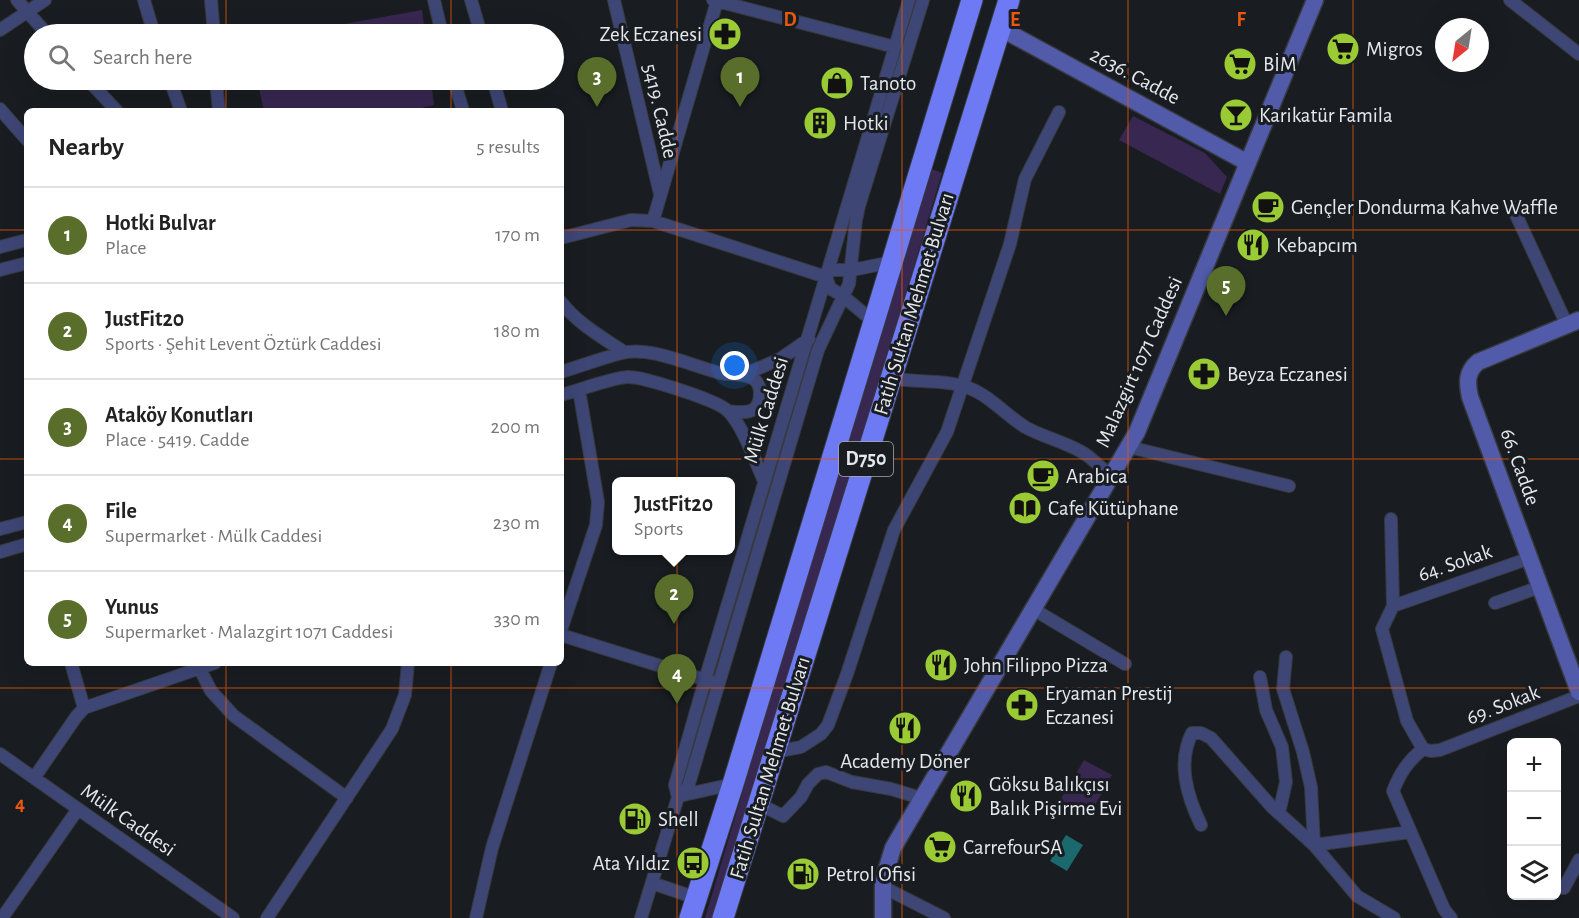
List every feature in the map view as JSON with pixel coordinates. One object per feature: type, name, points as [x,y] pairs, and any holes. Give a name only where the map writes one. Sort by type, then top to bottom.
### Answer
[{"type":"highway","name":"Fatih Sultan Mehmet Bulvarı","points":[[693,908],[733,784],[972,0]]},
{"type":"highway","name":"Fatih Sultan Mehmet Bulvarı","points":[[723,918],[1009,0]]},
{"type":"street","points":[[17,0],[38,24]]},
{"type":"street","points":[[0,30],[45,0]]},
{"type":"street","points":[[144,0],[151,24]]},
{"type":"street","points":[[211,0],[213,24]]},
{"type":"street","points":[[434,0],[440,24]]},
{"type":"street","points":[[471,0],[477,24]]},
{"type":"street","name":"5419. Cadde","points":[[614,0],[660,195]]},
{"type":"street","points":[[653,220],[715,0],[739,3],[895,47]]},
{"type":"street","name":"Mülk Caddesi","points":[[678,797],[675,785],[705,680],[909,0]]},
{"type":"street","name":"Mülk Caddesi","points":[[640,918],[678,797],[688,787],[818,351],[844,297],[852,270],[859,206],[923,0]]},
{"type":"street","name":"Malazgirt 1071 Caddesi","points":[[883,918],[885,872],[893,848],[1129,447],[1143,419],[1315,0]]},
{"type":"street","points":[[1510,0],[1579,54]]},
{"type":"street","name":"2636. Cadde","points":[[1000,28],[1248,163]]},
{"type":"street","points":[[97,90],[114,108]]},
{"type":"street","points":[[174,90],[180,108]]},
{"type":"street","points":[[217,90],[219,108]]},
{"type":"street","points":[[457,90],[462,108]]},
{"type":"street","points":[[496,90],[501,108]]},
{"type":"street","points":[[0,109],[24,137]]},
{"type":"street","points":[[775,752],[801,747],[821,734],[828,725],[894,530],[948,432],[1010,244],[1025,179],[1059,112]]},
{"type":"street","points":[[1512,206],[1573,322]]},
{"type":"street","points":[[564,237],[631,220],[653,220],[826,277]]},
{"type":"street","points":[[0,247],[24,241]]},
{"type":"street","points":[[874,322],[830,288],[826,277],[830,270],[852,270],[892,262]]},
{"type":"street","points":[[0,270],[24,264]]},
{"type":"street","points":[[564,306],[586,326],[624,352]]},
{"type":"street","name":"66. Cadde","points":[[1573,322],[1478,362],[1472,367],[1467,380],[1470,397],[1579,694]]},
{"type":"street","points":[[564,371],[624,352],[653,353],[732,376],[743,375],[780,359],[808,339]]},
{"type":"street","points":[[728,411],[745,413],[755,409],[760,402],[760,387],[755,380],[743,375]]},
{"type":"street","points":[[564,394],[626,377],[640,379],[715,402],[728,411],[744,436],[765,481]]},
{"type":"street","points":[[891,378],[968,388],[988,398],[1023,426],[1093,459],[1111,477]]},
{"type":"street","points":[[564,621],[596,525],[598,502],[579,390]]},
{"type":"street","points":[[1129,447],[1289,486]]},
{"type":"street","points":[[1390,519],[1393,606],[1382,629],[1407,722],[1423,749],[1411,759],[1400,774],[1393,791],[1444,909],[1451,918]]},
{"type":"street","points":[[0,529],[24,523]]},
{"type":"street","points":[[0,552],[24,545]]},
{"type":"street","name":"64. Sokak","points":[[1393,606],[1530,558]]},
{"type":"street","points":[[1495,603],[1540,587]]},
{"type":"street","points":[[1033,609],[1125,664]]},
{"type":"street","points":[[564,636],[718,684]]},
{"type":"street","points":[[1286,657],[1283,689],[1304,752],[1311,787],[1314,845]]},
{"type":"street","points":[[72,666],[84,708]]},
{"type":"street","points":[[34,778],[84,708],[198,666],[211,692],[234,716],[347,798]]},
{"type":"street","points":[[267,918],[392,729],[405,695],[408,666]]},
{"type":"street","points":[[476,918],[492,848],[549,666]]},
{"type":"street","points":[[1260,677],[1266,710],[1282,747],[1286,782],[1279,813]]},
{"type":"street","name":"69. Sokak","points":[[1423,749],[1440,750],[1579,694]]},
{"type":"street","points":[[1201,825],[1192,807],[1183,758],[1192,733],[1201,733],[1211,738],[1279,813],[1314,845],[1358,896],[1394,918]]},
{"type":"street","name":"Mülk Caddesi","points":[[0,754],[233,918]]},
{"type":"street","points":[[759,804],[783,816],[801,797],[808,784],[818,774],[826,772],[852,782],[891,789],[921,798]]},
{"type":"street","points":[[678,797],[733,784]]},
{"type":"street","points":[[2,918],[78,809]]},
{"type":"street","points":[[1314,845],[1410,832]]},
{"type":"street","points":[[1564,888],[1579,860]]},
{"type":"street","points":[[652,883],[693,908]]},
{"type":"street","points":[[884,887],[944,918]]},
{"type":"shaded area","points":[[422,10],[424,24],[344,24]]},
{"type":"shaded area","points":[[259,90],[432,90],[434,105],[422,108],[263,108]]},
{"type":"shaded area","points":[[1133,116],[1205,153],[1227,177],[1220,194],[1119,140]]},
{"type":"shaded area","points":[[932,169],[942,173],[914,266],[714,918],[705,918],[803,589]]},
{"type":"shaded area","points":[[1084,760],[1112,775],[1088,818],[1059,802]]},
{"type":"water","points":[[1066,835],[1083,845],[1067,871],[1050,861]]},
{"type":"place","name":"Zek Eczanesi","points":[[725,34]]},
{"type":"place","name":"Migros","points":[[1343,49]]},
{"type":"place","name":"BİM","points":[[1240,64]]},
{"type":"place","name":"Tanoto","points":[[837,83]]},
{"type":"place","name":"Ataköy Konutları","points":[[597,107]]},
{"type":"place","name":"Hotki Bulvar","points":[[740,107]]},
{"type":"place","name":"Karikatür Famila","points":[[1236,115]]},
{"type":"place","name":"Hotki","points":[[820,123]]},
{"type":"place","name":"Gençler Dondurma Kahve Waffle","points":[[1268,207]]},
{"type":"place","name":"Kebapcım","points":[[1253,245]]},
{"type":"place","name":"Yunus","points":[[1226,316]]},
{"type":"place","name":"Beyza Eczanesi","points":[[1204,374]]},
{"type":"place","name":"Arabica","points":[[1043,476]]},
{"type":"place","name":"Cafe Kütüphane","points":[[1025,508]]},
{"type":"place","name":"JustFit20","points":[[674,624]]},
{"type":"place","name":"John Filippo Pizza","points":[[941,665]]},
{"type":"place","name":"File","points":[[677,704]]},
{"type":"place","name":"Eryaman Prestij Eczanesi","points":[[1022,705]]},
{"type":"place","name":"Academy Döner","points":[[905,728]]},
{"type":"place","name":"Göksu Balıkçısı Balık Pişirme Evi","points":[[966,796]]},
{"type":"place","name":"Shell","points":[[635,819]]},
{"type":"place","name":"CarrefourSA","points":[[940,847]]},
{"type":"place","name":"Ata Yıldız","points":[[693,863]]},
{"type":"place","name":"Petrol Ofisi","points":[[803,874]]}]
